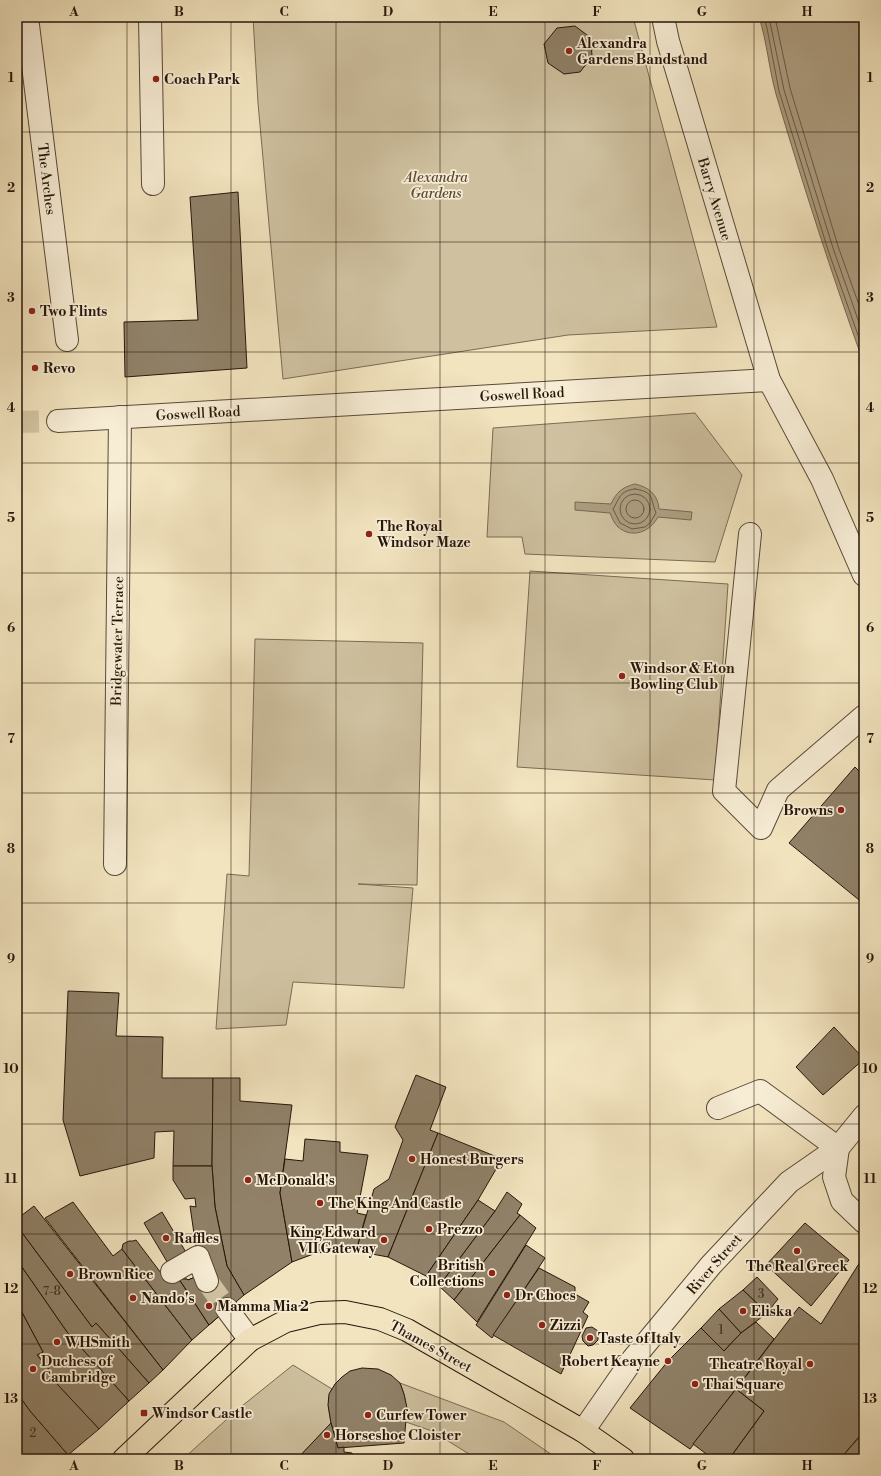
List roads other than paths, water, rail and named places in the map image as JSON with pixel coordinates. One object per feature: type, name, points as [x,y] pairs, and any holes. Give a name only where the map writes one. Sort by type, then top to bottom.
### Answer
[{"type":"main road","name":"Thames Street","points":[[124,1459],[250,1340],[286,1321],[319,1313],[345,1312],[380,1318],[407,1330],[583,1431],[623,1459]]},
{"type":"street","name":"The Arches","points":[[26,17],[68,340]]},
{"type":"street","points":[[150,17],[153,184]]},
{"type":"street","name":"Barry Avenue","points":[[663,17],[668,42],[769,380]]},
{"type":"street","points":[[769,380],[822,479],[864,575]]},
{"type":"street","name":"Goswell Road","points":[[58,421],[769,380]]},
{"type":"street","name":"Bridgewater Terrace","points":[[115,864],[120,417]]},
{"type":"street","points":[[750,534],[724,791],[761,828],[778,790],[864,716]]},
{"type":"street","points":[[718,1108],[760,1091],[838,1148],[834,1177],[842,1201],[864,1222]]},
{"type":"street","name":"River Street","points":[[583,1431],[634,1359],[711,1265],[789,1182],[838,1148],[864,1116]]},
{"type":"street","points":[[172,1272],[198,1257],[207,1281]]},
{"type":"street","points":[[227,1309],[250,1340]]},
{"type":"water","points":[[759,17],[864,17],[864,364],[829,263],[786,128],[776,94]]},
{"type":"water","points":[[635,484],[652,492],[657,499],[659,509],[692,512],[691,520],[658,517],[646,530],[629,533],[618,527],[610,513],[575,510],[575,502],[611,504],[620,491]]},
{"type":"tunnel","points":[[17,422],[58,421]]},
{"type":"tunnel","points":[[207,1281],[227,1309]]},
{"type":"place","name":"Alexandra Gardens Bandstand","points":[[569,51]]},
{"type":"place","name":"Coach Park","points":[[156,79]]},
{"type":"place","name":"Two Flints","points":[[32,311]]},
{"type":"place","name":"Revo","points":[[35,368]]},
{"type":"place","name":"The Royal Windsor Maze","points":[[369,534]]},
{"type":"place","name":"Windsor & Eton Bowling Club","points":[[622,676]]},
{"type":"place","name":"Browns","points":[[841,810]]},
{"type":"place","name":"Honest Burgers","points":[[412,1159]]},
{"type":"place","name":"McDonald's","points":[[248,1180]]},
{"type":"place","name":"The King And Castle","points":[[320,1203]]},
{"type":"place","name":"Prezzo","points":[[429,1229]]},
{"type":"place","name":"Raffles","points":[[166,1238]]},
{"type":"place","name":"King Edward VII Gateway","points":[[384,1240]]},
{"type":"place","name":"The Real Greek","points":[[797,1251]]},
{"type":"place","name":"British Collections","points":[[492,1273]]},
{"type":"place","name":"Brown Rice","points":[[70,1274]]},
{"type":"place","name":"Dr Chocs","points":[[507,1295]]},
{"type":"place","name":"Nando's","points":[[133,1298]]},
{"type":"place","name":"Mamma Mia 2","points":[[209,1306]]},
{"type":"place","name":"Eliska","points":[[743,1311]]},
{"type":"place","name":"Zizzi","points":[[542,1325]]},
{"type":"place","name":"Taste of Italy","points":[[590,1338]]},
{"type":"place","name":"WHSmith","points":[[57,1342]]},
{"type":"place","name":"Robert Keayne","points":[[668,1361]]},
{"type":"place","name":"Theatre Royal","points":[[810,1364]]},
{"type":"place","name":"Duchess of Cambridge","points":[[33,1369]]},
{"type":"place","name":"Thai Square","points":[[695,1384]]},
{"type":"place","name":"Windsor Castle","points":[[144,1413]]},
{"type":"place","name":"Curfew Tower","points":[[368,1415]]},
{"type":"place","name":"Horseshoe Cloister","points":[[327,1435]]},
{"type":"park label","name":"Alexandra Gardens","points":[[436,186]]}]
